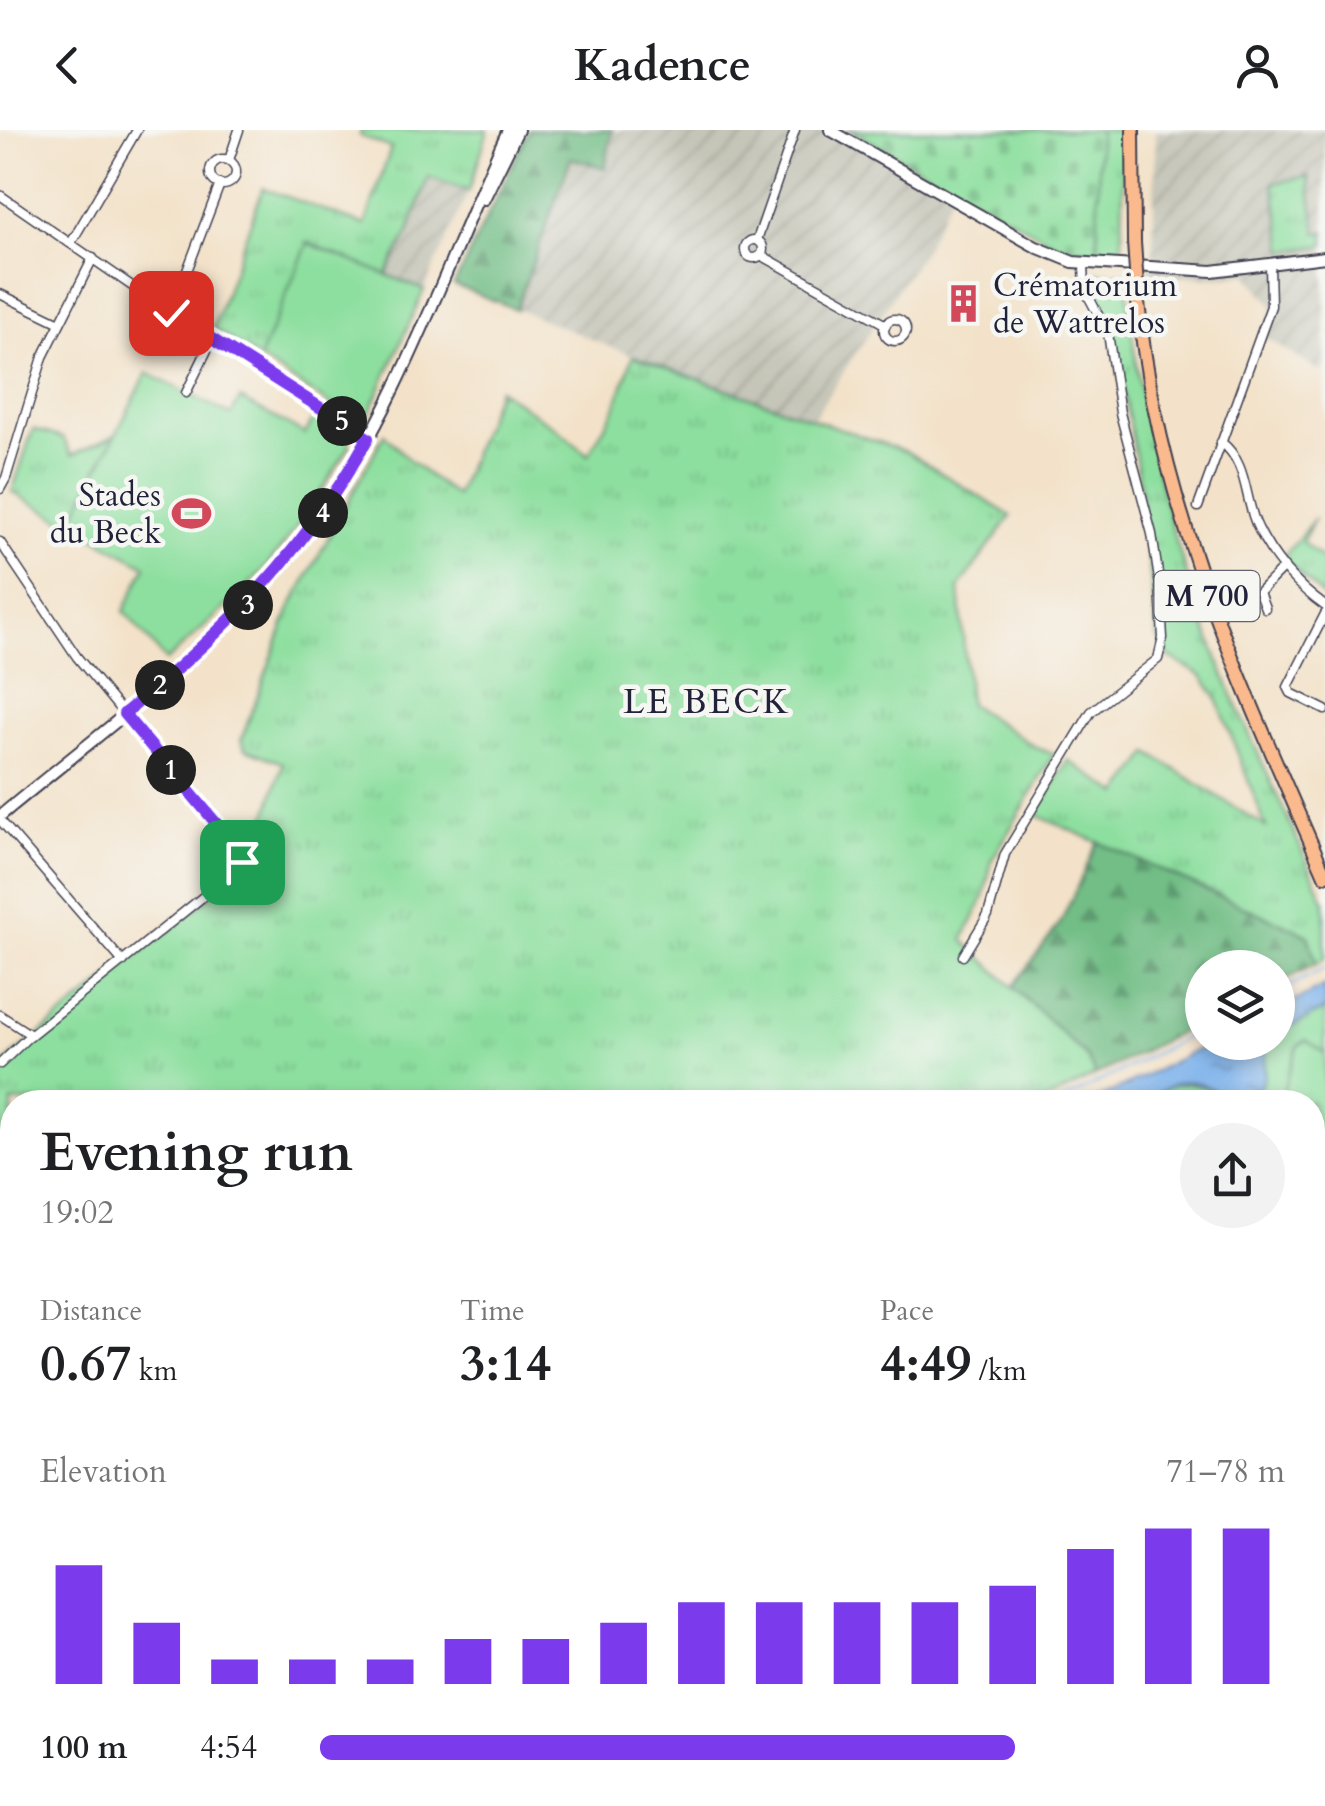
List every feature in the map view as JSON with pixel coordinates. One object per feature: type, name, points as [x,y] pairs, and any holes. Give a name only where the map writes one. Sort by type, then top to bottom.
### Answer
[{"type":"main road","name":"M 700","points":[[1134,130],[1138,302],[1156,422],[1191,552],[1325,875]]},
{"type":"street","points":[[71,242],[137,130]]},
{"type":"street","points":[[228,160],[239,130]]},
{"type":"street","points":[[463,237],[508,130]]},
{"type":"street","points":[[123,962],[0,818],[212,640],[282,567],[324,512],[368,438],[518,130]]},
{"type":"street","points":[[756,240],[795,130]]},
{"type":"street","points":[[830,130],[1036,247],[1084,264],[1199,271],[1325,257]]},
{"type":"street","points":[[228,160],[235,165],[236,174],[232,181],[220,184],[211,176],[211,167],[216,161],[228,160]]},
{"type":"street","points":[[171,313],[220,184]]},
{"type":"street","points":[[0,194],[171,313],[368,438]]},
{"type":"street","points":[[756,240],[748,242],[745,250],[753,258],[761,254]]},
{"type":"street","points":[[756,240],[762,246],[761,254]]},
{"type":"street","points":[[761,254],[886,325]]},
{"type":"street","points":[[0,490],[43,356],[94,258]]},
{"type":"street","points":[[963,956],[988,914],[1005,854],[1092,712],[1158,659],[1163,638],[1152,534],[1120,413],[1106,328],[1083,286],[1084,264]]},
{"type":"street","points":[[1198,507],[1270,306],[1270,265]]},
{"type":"street","points":[[0,294],[60,323]]},
{"type":"street","points":[[186,393],[212,340]]},
{"type":"street","points":[[1220,442],[1233,454],[1251,499],[1257,528],[1302,588],[1325,606]]},
{"type":"street","points":[[0,542],[77,658],[242,856],[241,866],[31,1034],[0,1064]]},
{"type":"street","points":[[1266,608],[1258,592],[1284,567]]},
{"type":"street","points":[[1325,614],[1288,687],[1291,693],[1325,710]]},
{"type":"street","points":[[0,1016],[31,1034]]},
{"type":"shaded area","points":[[612,130],[851,130],[954,189],[923,251],[813,418],[633,356],[517,309],[571,157],[605,168]]},
{"type":"shaded area","points":[[1156,130],[1325,130],[1325,366],[1321,372],[1263,336],[1274,307],[1247,274],[1223,278],[1146,275],[1153,253]]},
{"type":"shaded area","points":[[428,176],[469,191],[424,290],[386,275],[409,232]]},
{"type":"green space","points":[[361,130],[488,130],[469,191],[428,177],[409,232],[386,275],[308,244],[259,359],[213,328],[263,188],[365,225],[391,148],[360,136]]},
{"type":"green space","points":[[529,130],[612,130],[605,168],[571,158],[516,309],[454,285]]},
{"type":"green space","points":[[851,130],[1099,130],[1097,252],[1061,246]]},
{"type":"green space","points":[[1099,130],[1124,130],[1122,252],[1097,249]]},
{"type":"green space","points":[[1308,176],[1317,233],[1325,232],[1325,245],[1285,251],[1273,183]]},
{"type":"green space","points":[[308,243],[424,290],[369,414],[353,419],[259,359]]},
{"type":"green space","points":[[1094,273],[1126,274],[1147,425],[1186,572],[1233,697],[1325,902],[1325,959],[1316,964],[1308,935],[1036,815],[1068,760],[1119,794],[1149,753],[1266,827],[1216,696],[1202,676],[1167,656],[1157,635],[1138,470],[1112,332],[1091,290]]},
{"type":"green space","points":[[633,356],[907,452],[1011,516],[959,588],[969,704],[1037,748],[1054,754],[992,860],[984,897],[963,940],[1085,1055],[1096,1075],[1067,1090],[0,1090],[0,1071],[11,1057],[250,865],[262,846],[261,834],[283,763],[245,749],[241,741],[289,611],[384,434],[411,462],[456,496],[498,389],[588,455],[616,406]]},
{"type":"green space","name":"Stades du Beck","points":[[147,373],[231,415],[240,399],[305,434],[317,413],[346,434],[350,446],[264,569],[166,661],[124,611],[146,566],[75,527],[73,519]]},
{"type":"green space","points":[[33,429],[63,438],[72,455],[115,435],[73,519],[75,527],[12,492]]},
{"type":"green space","points":[[1315,518],[1302,542],[1325,561],[1325,598],[1283,558]]},
{"type":"green space","points":[[1098,842],[1308,935],[1316,964],[1295,974],[1295,950],[1185,950],[1185,1030],[1096,1075],[1085,1055],[1013,987],[1061,922]]},
{"type":"green space","points":[[1325,1009],[1325,1053],[1306,1040],[1295,1055],[1295,1024]]},
{"type":"green space","points":[[1306,1040],[1325,1053],[1325,1090],[1283,1090],[1295,1055]]},
{"type":"green space","points":[[1261,1060],[1293,1060],[1283,1090],[1239,1090]]},
{"type":"green space","points":[[1193,1084],[1210,1090],[1163,1090],[1175,1085]]},
{"type":"water","points":[[1325,986],[1325,1009],[1295,1024],[1295,1001]]},
{"type":"water","points":[[1185,1056],[1185,1060],[1265,1060],[1257,1090],[1213,1090],[1189,1082],[1164,1090],[1116,1090]]},
{"type":"waterway","points":[[1295,983],[1325,968]]},
{"type":"waterway","points":[[1083,1090],[1185,1038]]},
{"type":"place","name":"Crématorium de Wattrelos","points":[[963,304]]},
{"type":"place","name":"Stades du Beck","points":[[191,514]]},
{"type":"district","name":"LE BECK","points":[[707,702]]},
{"type":"route","points":[[171,313],[368,438],[324,512],[282,567],[212,640],[124,714],[237,848],[242,862]]}]
